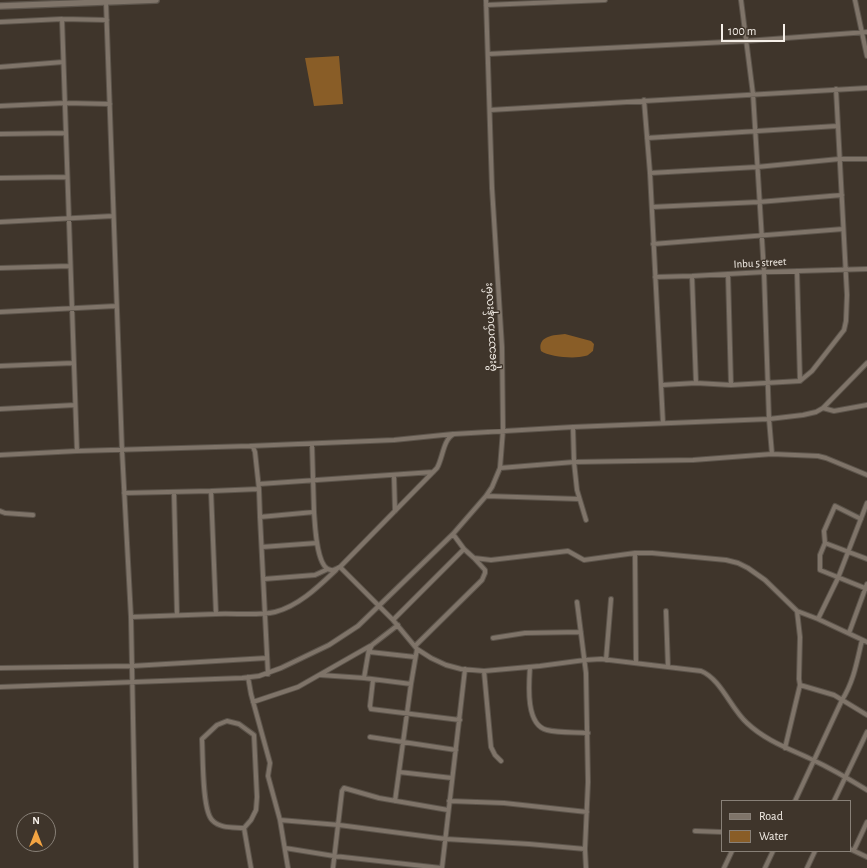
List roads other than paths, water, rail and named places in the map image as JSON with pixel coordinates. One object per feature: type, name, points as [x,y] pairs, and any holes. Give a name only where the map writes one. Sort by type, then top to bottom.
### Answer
[{"type":"street","points":[[0,6],[156,0]]},
{"type":"street","points":[[486,2],[605,0]]},
{"type":"street","points":[[741,0],[753,94],[756,167],[764,272],[767,383],[772,454]]},
{"type":"street","points":[[856,0],[865,32],[867,56]]},
{"type":"street","points":[[106,2],[116,306],[131,617],[136,868]]},
{"type":"street","name":"မိုးသောက်ပန်းလမ်း","points":[[0,687],[248,677],[268,674],[344,636],[358,626],[453,534],[486,496],[492,487],[500,468],[503,430],[502,347],[492,188],[486,2]]},
{"type":"street","points":[[0,22],[62,19],[106,20]]},
{"type":"street","points":[[62,19],[77,451]]},
{"type":"street","points":[[488,54],[746,41],[865,32]]},
{"type":"street","points":[[0,67],[63,62]]},
{"type":"street","points":[[490,110],[867,88]]},
{"type":"street","points":[[662,385],[696,383],[731,386],[800,381],[812,371],[844,330],[847,311],[836,89]]},
{"type":"street","points":[[644,100],[650,173],[663,423]]},
{"type":"street","points":[[0,106],[65,103],[110,104]]},
{"type":"street","points":[[647,138],[837,126]]},
{"type":"street","points":[[0,134],[66,133]]},
{"type":"street","points":[[650,173],[756,167],[839,159],[867,160]]},
{"type":"street","points":[[0,178],[67,177]]},
{"type":"street","points":[[652,207],[759,202],[842,195]]},
{"type":"street","points":[[0,222],[113,216]]},
{"type":"street","points":[[654,244],[843,229]]},
{"type":"street","points":[[0,268],[70,266]]},
{"type":"street","name":"Inbu 5 street","points":[[655,277],[867,269]]},
{"type":"street","points":[[797,271],[800,381]]},
{"type":"street","points":[[728,274],[731,386]]},
{"type":"street","points":[[692,276],[696,383]]},
{"type":"street","points":[[0,312],[116,306]]},
{"type":"street","points":[[0,455],[77,451],[312,444],[394,440],[503,430],[769,419],[803,415],[816,412],[823,408],[867,363]]},
{"type":"street","points":[[0,366],[73,364]]},
{"type":"street","points":[[0,409],[75,405]]},
{"type":"street","points":[[823,408],[834,411],[867,405]]},
{"type":"street","points":[[573,427],[574,462],[579,498],[586,520]]},
{"type":"street","points":[[131,617],[266,613],[280,610],[297,602],[313,591],[340,567],[434,472],[441,462],[448,440],[454,434]]},
{"type":"street","points":[[312,444],[316,543],[322,562],[328,569],[332,571],[340,567]]},
{"type":"street","points":[[250,446],[253,447],[255,452],[259,487],[268,674]]},
{"type":"street","points":[[500,468],[574,462],[694,460],[772,454],[818,456],[867,475]]},
{"type":"street","points":[[124,493],[211,491],[313,481],[434,472]]},
{"type":"street","points":[[394,475],[395,511]]},
{"type":"street","points":[[211,491],[216,614]]},
{"type":"street","points":[[174,492],[177,615]]},
{"type":"street","points":[[486,496],[579,498]]},
{"type":"street","points":[[818,619],[838,578],[867,503]]},
{"type":"street","points":[[849,633],[866,587],[838,578],[820,570],[820,555],[825,543],[824,531],[835,506],[861,519]]},
{"type":"street","points":[[0,511],[5,513],[33,515]]},
{"type":"street","points":[[260,517],[314,512]]},
{"type":"street","points":[[395,801],[416,648],[484,577],[486,573],[474,558],[464,549],[453,534]]},
{"type":"street","points":[[262,547],[316,543]]},
{"type":"street","points":[[825,543],[867,559]]},
{"type":"street","points":[[393,620],[464,549]]},
{"type":"street","points":[[474,558],[491,560],[568,551],[584,560],[636,553],[652,553],[726,560],[738,563],[765,580],[797,611],[867,642]]},
{"type":"street","points":[[636,553],[636,663]]},
{"type":"street","points":[[340,567],[398,625],[416,648],[431,658],[446,665],[484,671],[585,660],[606,660],[701,671],[711,676],[745,722],[754,730],[772,742],[845,776],[867,790]]},
{"type":"street","points":[[264,580],[315,575],[328,569]]},
{"type":"street","points":[[606,660],[611,599]]},
{"type":"street","points":[[577,602],[586,673],[588,733],[588,782],[585,849],[586,868]]},
{"type":"street","points":[[666,611],[668,667]]},
{"type":"street","points":[[785,748],[800,685],[800,637],[797,611]]},
{"type":"street","points":[[253,702],[298,687],[320,676],[370,647],[398,625]]},
{"type":"street","points":[[493,638],[525,633],[581,632]]},
{"type":"street","points":[[796,800],[813,760],[852,682],[862,640]]},
{"type":"street","points":[[370,647],[372,652],[415,657]]},
{"type":"street","points":[[364,678],[370,647]]},
{"type":"street","points":[[0,668],[132,666],[267,658]]},
{"type":"street","points":[[530,667],[528,696],[530,707],[539,725],[547,730],[588,733]]},
{"type":"street","points":[[285,848],[334,856],[441,868],[460,720],[464,669]]},
{"type":"street","points":[[484,671],[491,747],[501,760]]},
{"type":"street","points":[[320,676],[364,678],[411,684]]},
{"type":"street","points":[[248,677],[253,702],[270,763],[268,776],[280,820],[288,868]]},
{"type":"street","points":[[373,680],[370,706],[371,709],[460,720]]},
{"type":"street","points":[[800,685],[824,691],[867,715]]},
{"type":"street","points":[[227,721],[239,724],[254,735],[257,797],[256,810],[251,820],[244,828],[226,827],[212,820],[206,810],[202,738],[217,725],[227,721]]},
{"type":"street","points":[[834,800],[867,732]]},
{"type":"street","points":[[370,737],[456,750]]},
{"type":"street","points":[[399,772],[452,778]]},
{"type":"street","points":[[333,868],[342,791],[344,788],[379,798],[448,810]]},
{"type":"street","points":[[449,801],[504,803],[587,812]]},
{"type":"street","points":[[280,820],[339,825],[446,838],[585,849]]},
{"type":"street","points":[[867,822],[852,849],[867,857]]},
{"type":"street","points":[[244,828],[251,868]]},
{"type":"street","points":[[695,831],[721,832]]},
{"type":"street","points":[[724,868],[732,852]]},
{"type":"street","points":[[765,868],[773,852]]},
{"type":"street","points":[[807,868],[815,852]]},
{"type":"water","points":[[339,56],[343,104],[314,106],[305,58]]},
{"type":"water","points":[[565,334],[591,341],[594,344],[593,351],[586,356],[562,357],[550,355],[541,351],[540,346],[544,339],[547,337]]}]
